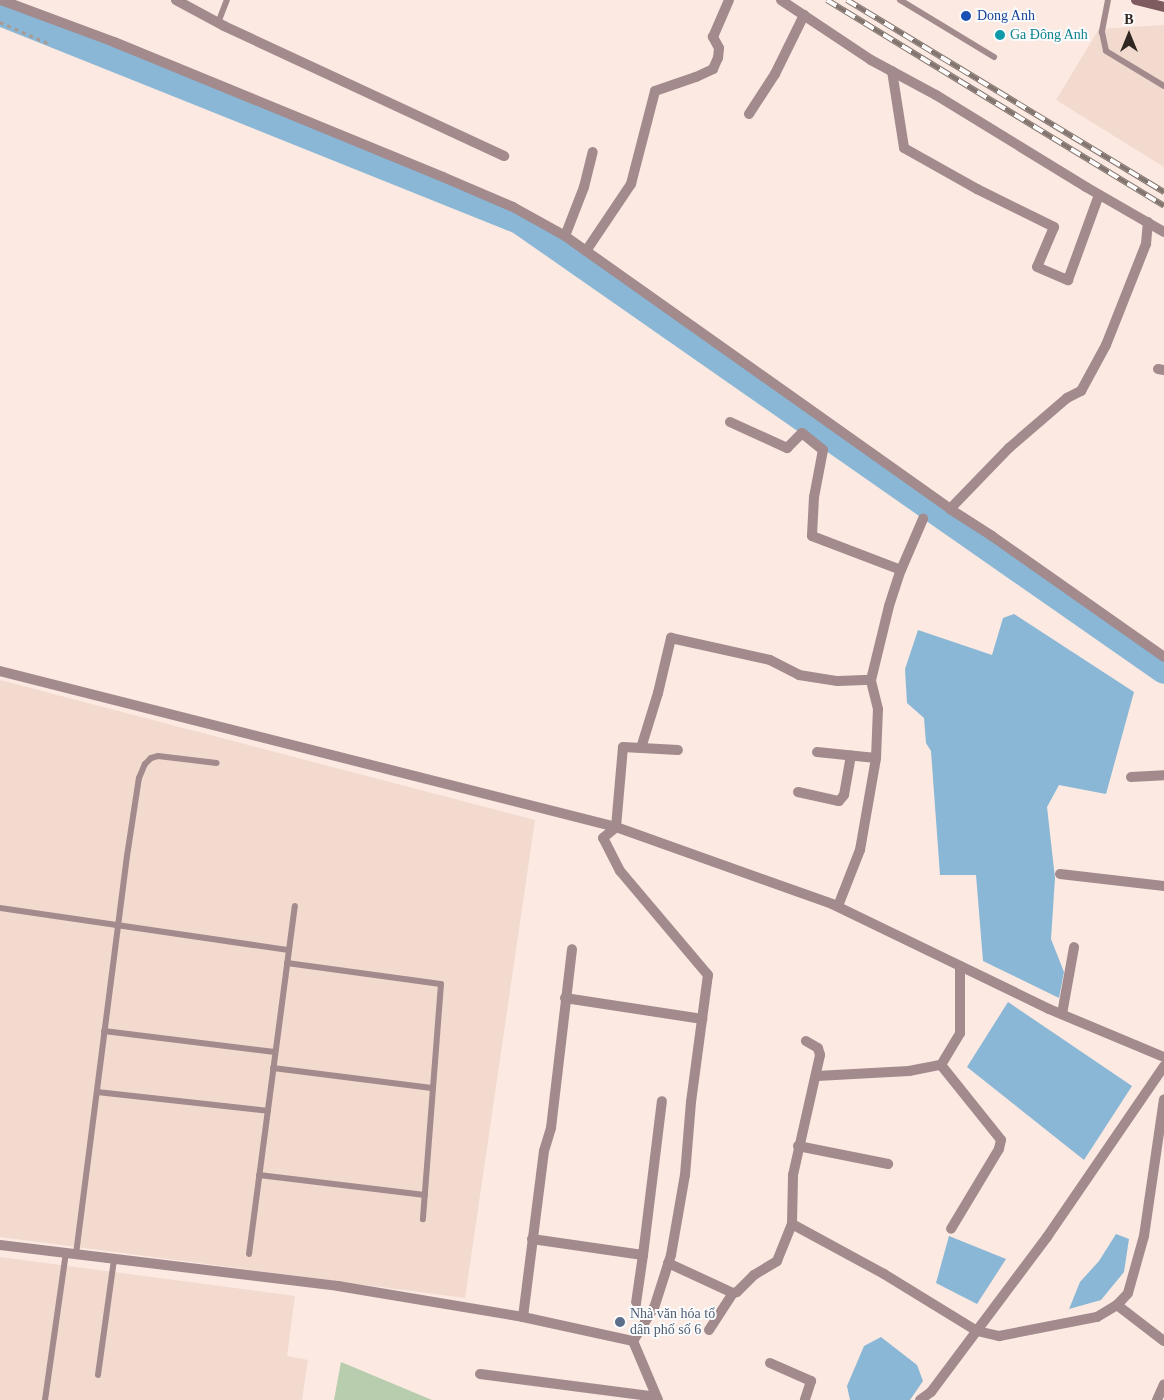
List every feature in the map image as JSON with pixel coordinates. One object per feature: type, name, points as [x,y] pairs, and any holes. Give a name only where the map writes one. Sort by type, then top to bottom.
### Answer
[{"type":"street","points":[[1,0],[114,42],[443,177],[513,207],[565,236],[950,510],[992,536],[1164,657]]},
{"type":"street","points":[[176,0],[218,23],[504,156]]},
{"type":"street","points":[[586,251],[631,184],[655,91],[713,69],[718,58],[719,48],[713,37],[729,0]]},
{"type":"street","points":[[781,0],[892,71],[936,94],[1164,232]]},
{"type":"street","points":[[1136,0],[1164,7]]},
{"type":"street","points":[[749,114],[775,74],[804,15]]},
{"type":"street","points":[[892,71],[904,148],[977,189],[1054,227],[1037,268],[1068,280],[1099,194]]},
{"type":"street","points":[[565,236],[584,186],[593,152]]},
{"type":"street","points":[[950,510],[1009,448],[1066,398],[1080,391],[1106,346],[1146,244],[1148,222]]},
{"type":"street","points":[[730,422],[787,448],[802,433],[823,450],[814,497],[812,536],[901,570]]},
{"type":"street","points":[[838,906],[860,850],[876,758],[878,709],[870,680],[889,606],[901,570],[923,519]]},
{"type":"street","points":[[641,748],[658,693],[671,638],[770,660],[799,675],[838,681],[870,680]]},
{"type":"street","points":[[0,671],[326,755],[616,826],[838,906],[1062,1014],[1164,1057]]},
{"type":"street","points":[[633,1341],[654,1308],[668,1263],[685,1175],[691,1102],[708,975],[620,871],[603,838],[616,826],[623,747],[678,750]]},
{"type":"street","points":[[817,752],[876,758]]},
{"type":"street","points":[[798,792],[839,801],[844,795],[851,756]]},
{"type":"street","points":[[1131,777],[1164,775]]},
{"type":"street","points":[[1060,874],[1164,886]]},
{"type":"street","points":[[1062,1014],[1074,947]]},
{"type":"street","points":[[523,1316],[544,1151],[551,1128],[572,949]]},
{"type":"street","points":[[817,1076],[909,1071],[940,1065],[960,1032],[960,966]]},
{"type":"street","points":[[565,998],[702,1019]]},
{"type":"street","points":[[708,1330],[732,1293],[737,1292],[754,1276],[777,1261],[792,1224],[793,1175],[798,1146],[817,1076],[820,1055],[818,1048],[806,1040]]},
{"type":"street","points":[[940,1065],[1001,1140],[999,1149],[950,1229]]},
{"type":"street","points":[[920,1400],[931,1392],[1047,1237],[1164,1066]]},
{"type":"street","points":[[792,1224],[884,1274],[977,1330],[1000,1336],[1097,1317],[1117,1305],[1128,1293],[1144,1236],[1164,1099]]},
{"type":"street","points":[[635,1310],[662,1101]]},
{"type":"street","points":[[798,1146],[888,1164]]},
{"type":"street","points":[[532,1238],[643,1255]]},
{"type":"street","points":[[0,1245],[338,1286],[523,1316],[633,1341]]},
{"type":"street","points":[[668,1263],[732,1293]]},
{"type":"street","points":[[1117,1305],[1164,1341]]},
{"type":"street","points":[[633,1341],[657,1399]]},
{"type":"street","points":[[770,1363],[811,1381],[805,1400]]},
{"type":"street","points":[[480,1374],[657,1399]]},
{"type":"street","points":[[1157,1400],[1164,1384]]},
{"type":"lane","points":[[218,23],[227,0]]},
{"type":"lane","points":[[900,0],[994,57]]},
{"type":"lane","points":[[1108,0],[1102,32],[1106,51],[1164,86]]},
{"type":"lane","points":[[45,1400],[97,1092],[138,778],[145,764],[151,758],[158,756],[217,763]]},
{"type":"lane","points":[[249,1254],[295,906]]},
{"type":"lane","points":[[0,908],[289,950]]},
{"type":"lane","points":[[287,962],[441,984],[423,1219]]},
{"type":"lane","points":[[104,1031],[275,1052]]},
{"type":"lane","points":[[273,1068],[432,1088]]},
{"type":"lane","points":[[97,1092],[268,1111]]},
{"type":"lane","points":[[259,1175],[425,1195]]},
{"type":"lane","points":[[98,1375],[114,1259]]},
{"type":"path","points":[[0,22],[50,44]]},
{"type":"shaded area","points":[[1164,25],[1164,167],[1056,100],[1099,29]]},
{"type":"shaded area","points":[[0,680],[535,820],[465,1298],[0,1237]]},
{"type":"shaded area","points":[[0,1257],[295,1296],[287,1356],[308,1360],[302,1400],[0,1400]]},
{"type":"green space","points":[[341,1362],[432,1400],[334,1400]]},
{"type":"water","points":[[1014,614],[1134,692],[1106,794],[1059,785],[1047,807],[1055,878],[1051,939],[1064,972],[1059,998],[983,961],[976,875],[940,875],[931,751],[926,743],[924,718],[907,703],[905,669],[918,630],[992,655],[1003,618]]},
{"type":"water","points":[[1008,1002],[1132,1086],[1084,1160],[967,1067]]},
{"type":"water","points":[[1116,1234],[1129,1239],[1124,1272],[1101,1300],[1069,1309],[1080,1282],[1099,1261]]},
{"type":"water","points":[[949,1236],[1006,1259],[977,1304],[936,1283]]},
{"type":"water","points":[[881,1337],[917,1365],[923,1381],[910,1400],[850,1400],[847,1386],[864,1346]]},
{"type":"waterway","points":[[0,13],[519,221],[1164,671]]},
{"type":"railway","points":[[827,0],[1164,206]]},
{"type":"railway","points":[[847,0],[1164,192]]},
{"type":"place","name":"Dong Anh","points":[[966,16]]},
{"type":"place","name":"Ga Đông Anh","points":[[1000,35]]},
{"type":"place","name":"Nhà văn hóa tổ dân phố số 6","points":[[620,1322]]}]
